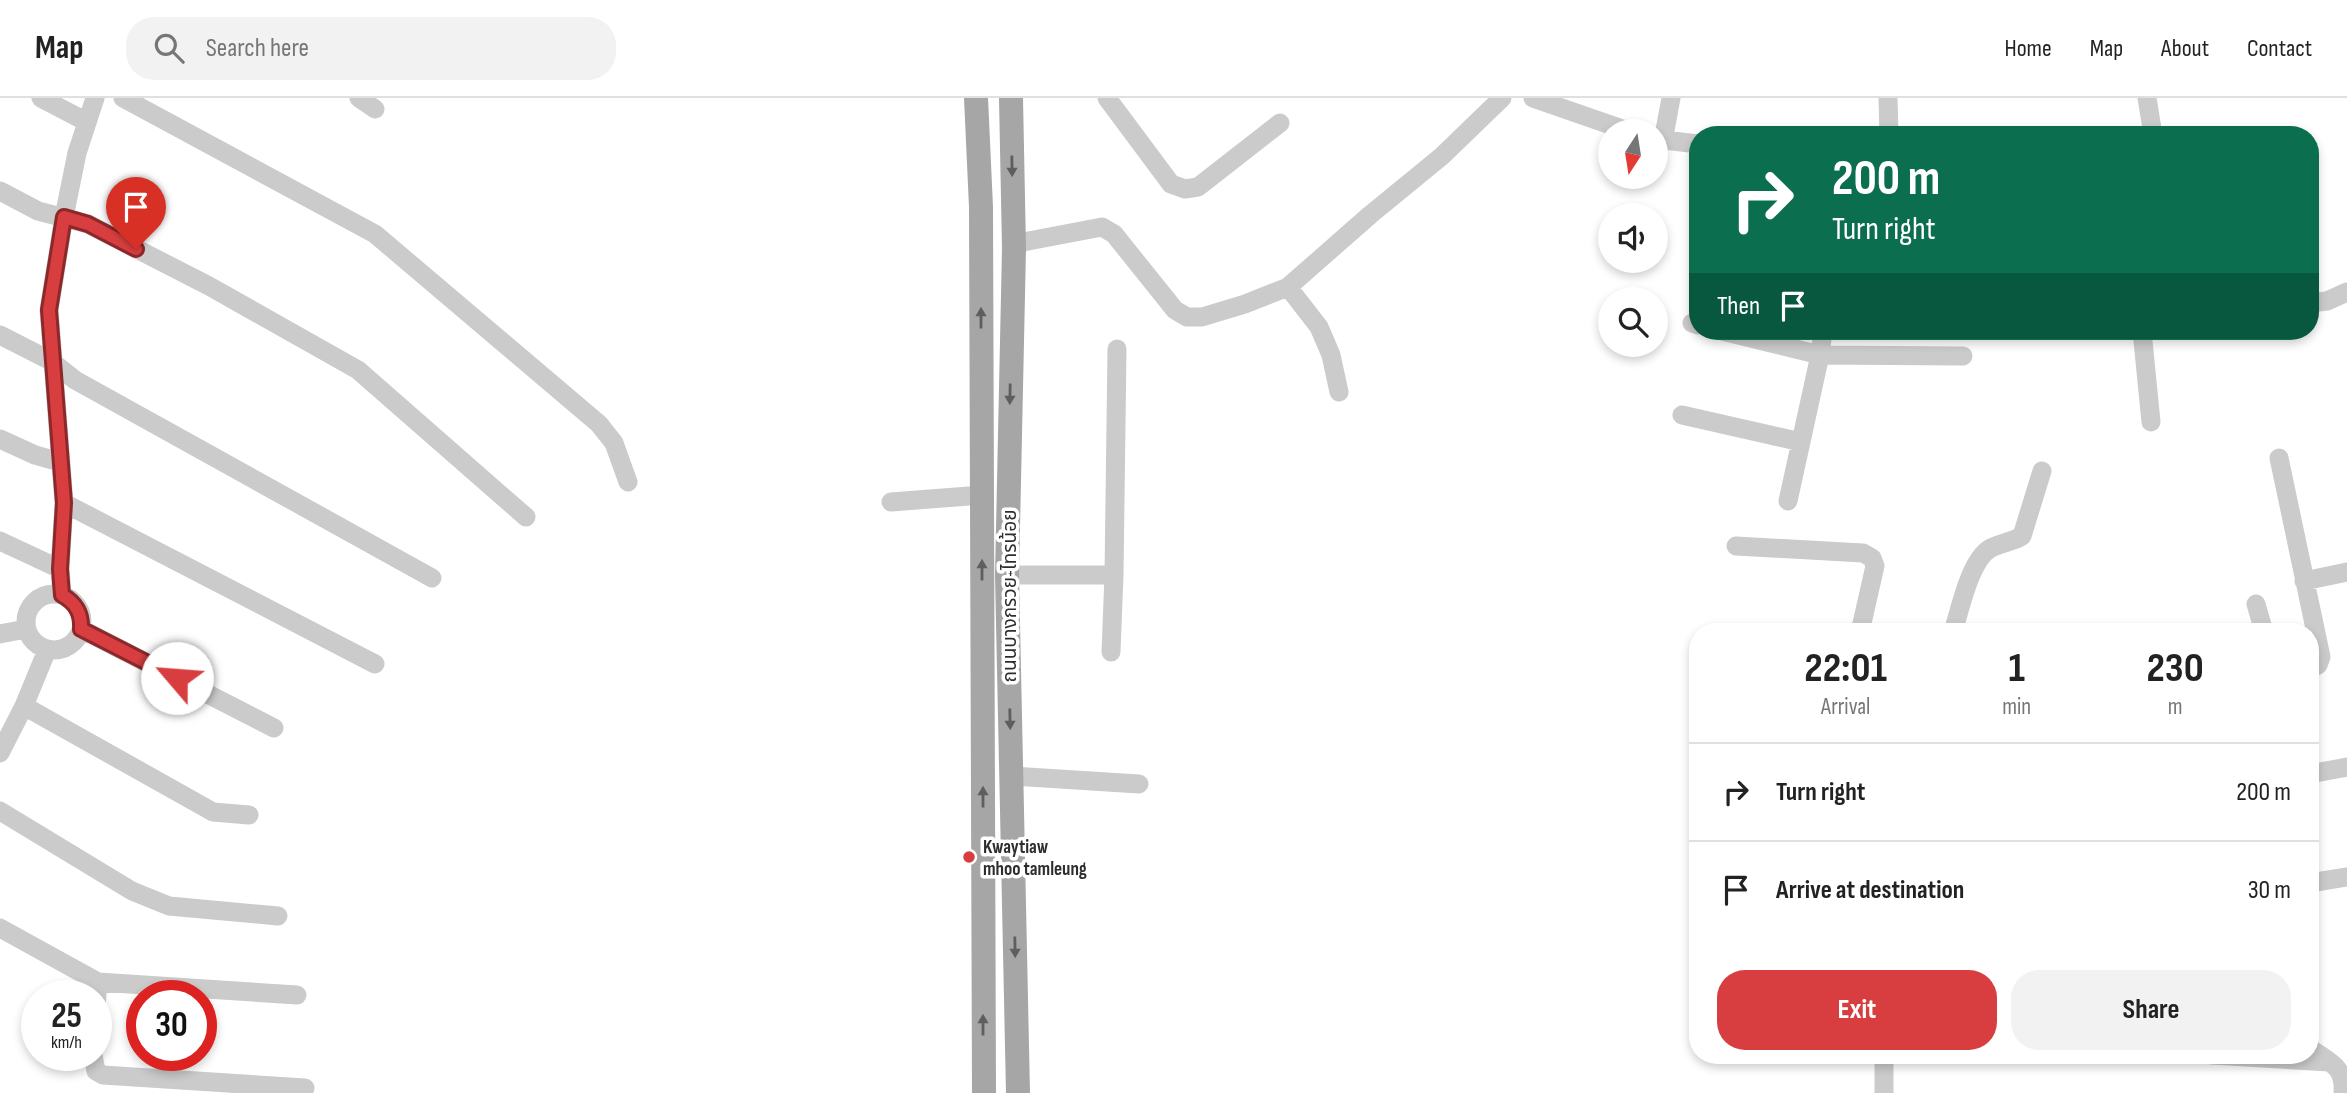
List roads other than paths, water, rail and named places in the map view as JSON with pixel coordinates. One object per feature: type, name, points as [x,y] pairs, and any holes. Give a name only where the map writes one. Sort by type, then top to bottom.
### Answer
[{"type":"main road","name":"ถนนบางกรวย-ไทรน้อย","points":[[976,98],[981,207],[984,1093]]},
{"type":"main road","name":"ถนนบางกรวย-ไทรน้อย","points":[[1011,98],[1014,248],[1007,575],[1018,1093]]},
{"type":"street","points":[[41,98],[87,122]]},
{"type":"street","points":[[62,595],[60,569],[64,503],[49,310],[64,217],[95,98]]},
{"type":"street","points":[[123,98],[375,234],[599,424],[614,443],[628,482]]},
{"type":"street","points":[[359,98],[375,109]]},
{"type":"street","points":[[1107,98],[1171,184],[1185,189],[1198,187],[1280,123]]},
{"type":"street","points":[[1014,248],[1023,242],[1102,227],[1114,234],[1175,310],[1186,317],[1202,317],[1245,304],[1288,287],[1442,156],[1502,98]]},
{"type":"street","points":[[1533,98],[1598,121]]},
{"type":"street","points":[[1665,119],[1671,98]]},
{"type":"street","points":[[1888,98],[1889,126]]},
{"type":"street","points":[[2147,98],[2151,126]]},
{"type":"street","points":[[1668,141],[1689,143]]},
{"type":"street","points":[[0,191],[38,211],[88,224],[197,279],[358,370],[526,517]]},
{"type":"street","points":[[1288,287],[1319,327],[1331,355],[1339,391]]},
{"type":"street","points":[[2319,302],[2347,292]]},
{"type":"street","points":[[0,335],[51,361],[75,380],[432,578]]},
{"type":"street","points":[[1759,340],[1820,355],[1963,356]]},
{"type":"street","points":[[1788,501],[1822,340]]},
{"type":"street","points":[[2143,340],[2151,422]]},
{"type":"street","points":[[1111,652],[1117,349]]},
{"type":"street","points":[[1682,415],[1801,442]]},
{"type":"street","points":[[0,439],[35,456],[60,462]]},
{"type":"street","points":[[2278,458],[2313,623]]},
{"type":"street","points":[[1956,623],[1973,567],[1989,548],[2012,542],[2022,536],[2042,471]]},
{"type":"street","points":[[891,502],[982,495]]},
{"type":"street","points":[[64,503],[375,664]]},
{"type":"street","points":[[0,541],[60,569]]},
{"type":"street","points":[[1736,546],[1863,553],[1872,558],[1875,566],[1862,623]]},
{"type":"street","points":[[2304,581],[2347,572]]},
{"type":"street","points":[[1007,575],[1114,575]]},
{"type":"street","points":[[62,595],[78,607],[82,618],[81,629],[69,646],[59,650],[47,650],[36,645],[26,629],[26,616],[38,598],[62,595]]},
{"type":"street","points":[[2256,604],[2261,623]]},
{"type":"street","points":[[0,634],[26,629]]},
{"type":"street","points":[[81,629],[274,728]]},
{"type":"street","points":[[0,753],[24,706],[47,650]]},
{"type":"street","points":[[24,706],[213,812],[249,815]]},
{"type":"street","points":[[2319,773],[2347,768]]},
{"type":"street","points":[[1011,776],[1139,784]]},
{"type":"street","points":[[0,811],[132,891],[169,906],[278,916]]},
{"type":"street","points":[[2319,882],[2347,877]]},
{"type":"street","points":[[0,928],[94,980]]},
{"type":"street","points":[[112,983],[297,995]]},
{"type":"street","points":[[2319,1055],[2341,1072],[2344,1078],[2343,1093]]},
{"type":"street","points":[[2319,1061],[2329,1062]]},
{"type":"street","points":[[1884,1064],[1884,1093]]},
{"type":"street","points":[[96,1071],[103,1075],[306,1088]]},
{"type":"place","name":"Kwaytiaw mhoo tamleung","points":[[969,857]]}]
